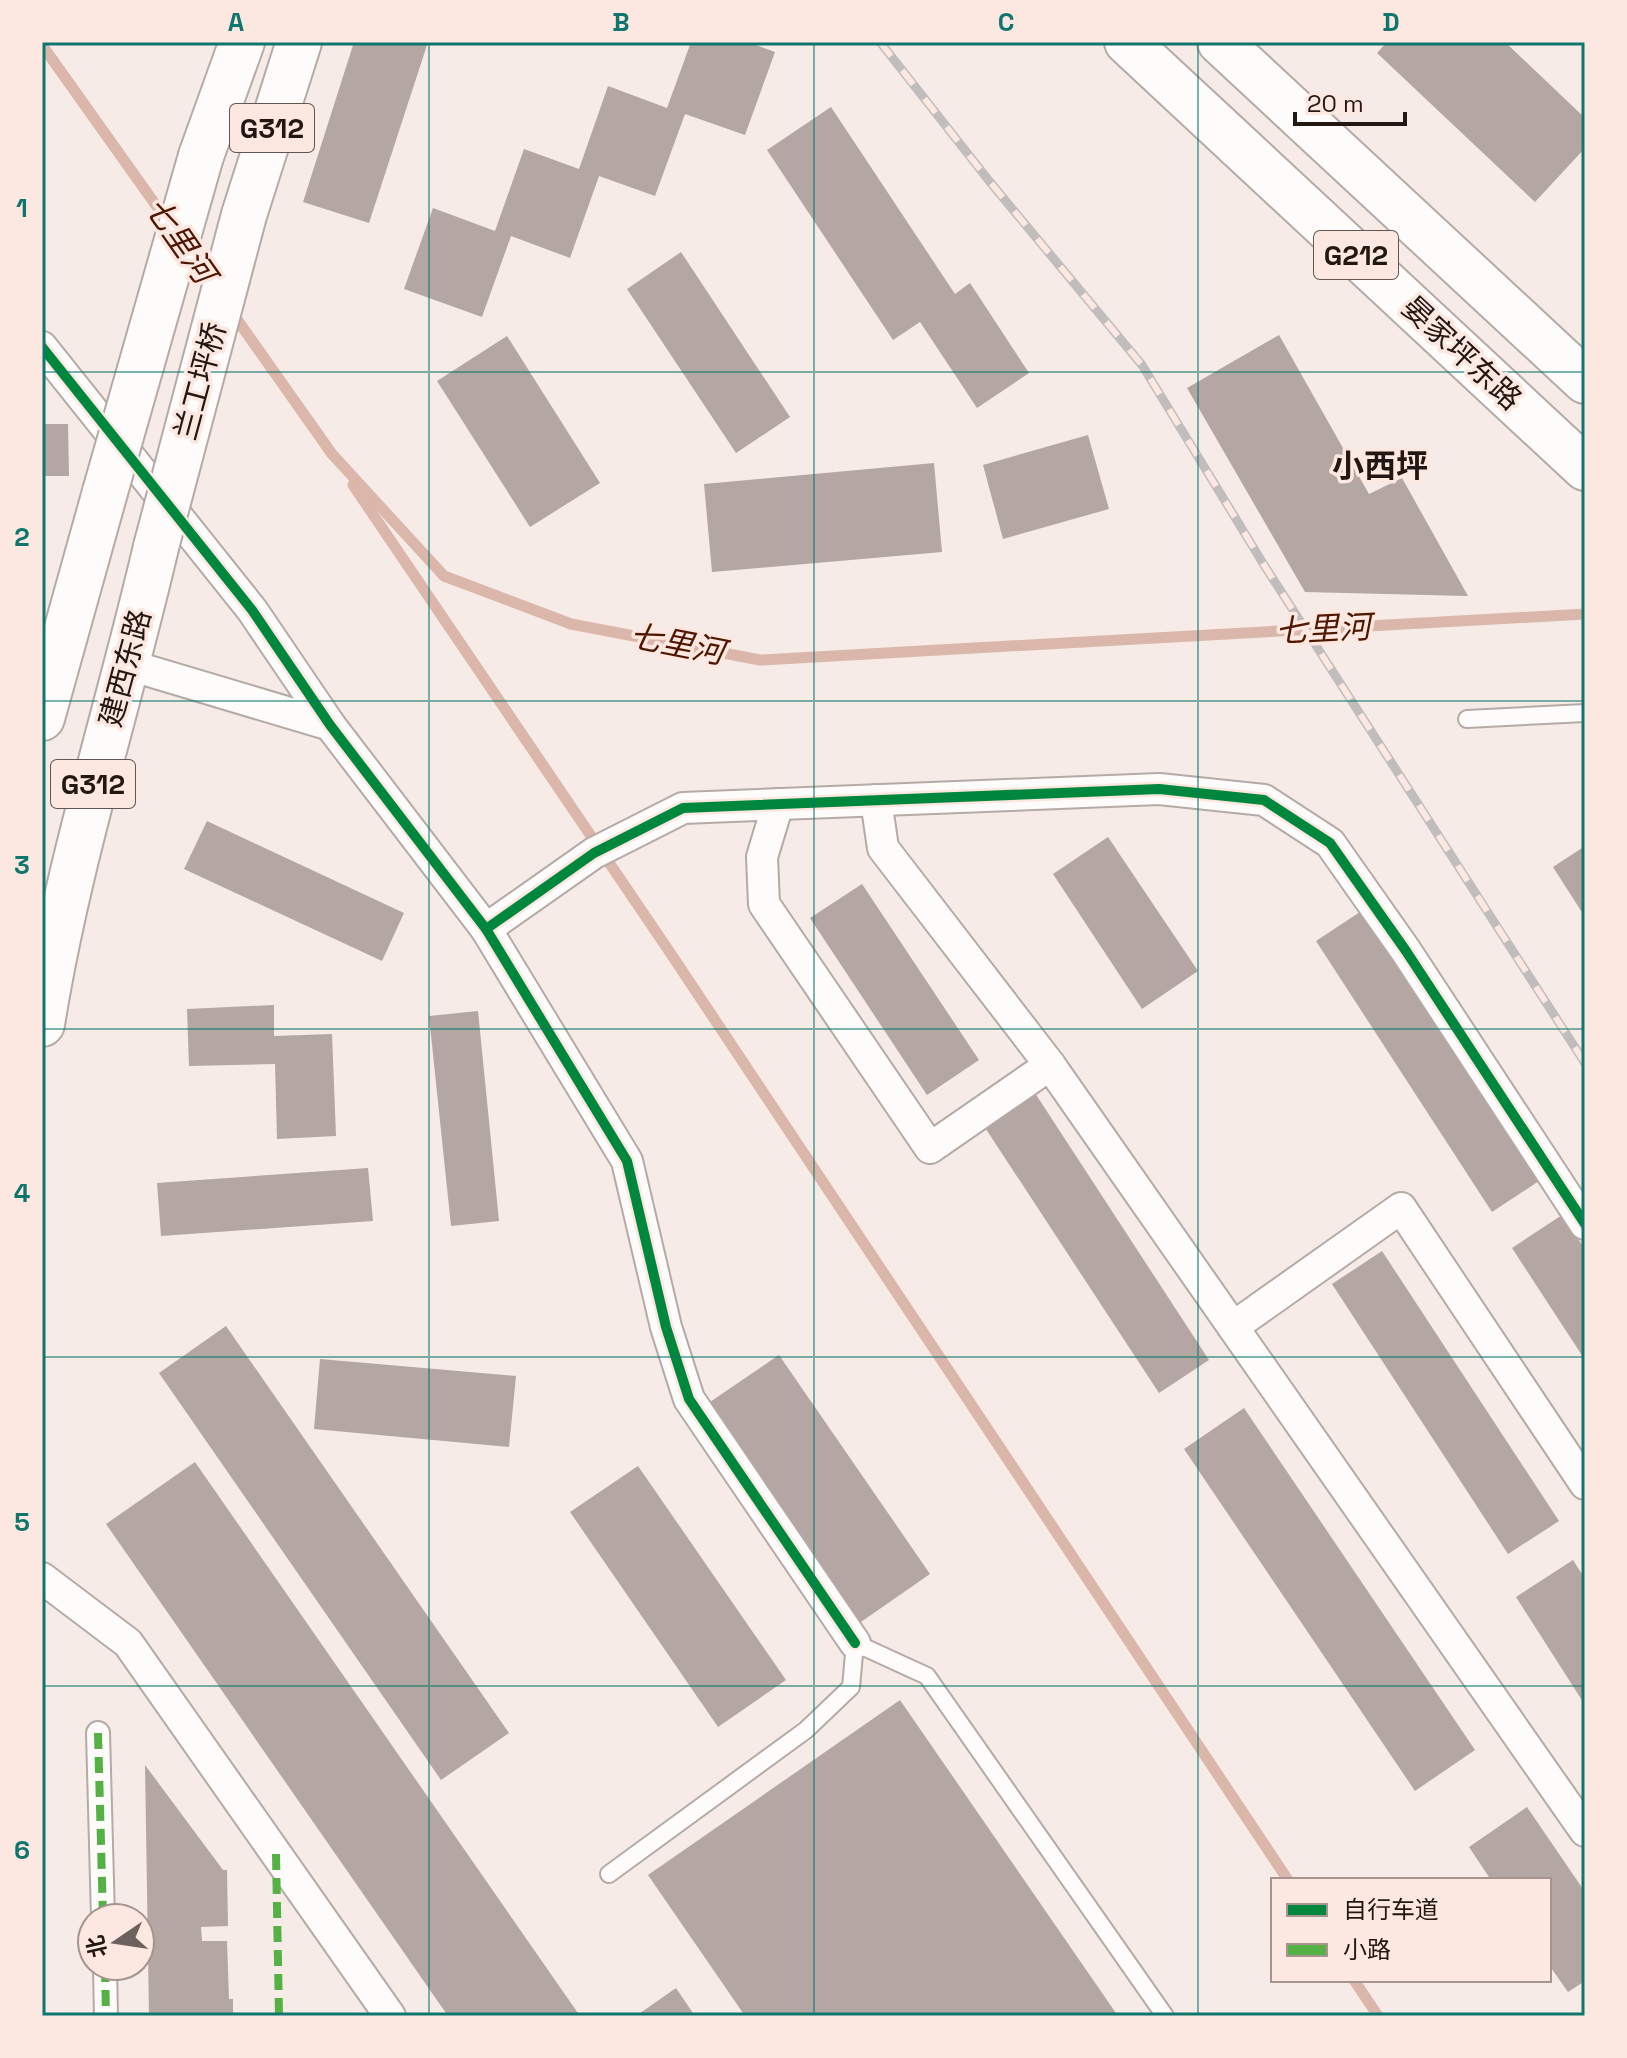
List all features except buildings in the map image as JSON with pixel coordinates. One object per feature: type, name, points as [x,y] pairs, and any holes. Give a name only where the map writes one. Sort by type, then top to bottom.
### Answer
[{"type":"highway","name":"兰工坪桥","points":[[42,718],[201,156],[242,42]]},
{"type":"highway","name":"兰工坪桥","points":[[156,547],[244,215],[299,42]]},
{"type":"highway","name":"晏家坪东路","points":[[1127,42],[1585,468]]},
{"type":"highway","name":"晏家坪东路","points":[[1220,42],[1580,370]]},
{"type":"highway","name":"建西东路","points":[[42,1024],[88,798],[129,665],[156,547]]},
{"type":"street","points":[[42,347],[252,610],[330,725],[486,929],[627,1161],[666,1327],[689,1399],[855,1643]]},
{"type":"street","points":[[129,665],[330,725]]},
{"type":"street","points":[[486,929],[594,853],[683,808],[1159,789],[1264,800],[1330,843],[1406,951],[1585,1224]]},
{"type":"street","points":[[876,800],[883,848],[1050,1065],[1585,1831]]},
{"type":"street","points":[[778,804],[762,857],[764,904],[930,1148],[1050,1065]]},
{"type":"street","points":[[1233,1327],[1401,1208],[1585,1484]]},
{"type":"street","points":[[42,1578],[128,1643],[390,2016]]},
{"type":"street","points":[[98,1733],[103,1902]]},
{"type":"street","points":[[105,1982],[106,2016]]},
{"type":"lane","points":[[1467,719],[1585,713]]},
{"type":"lane","points":[[609,1874],[806,1730],[851,1687],[855,1643],[927,1676],[1165,2016]]},
{"type":"waterway","name":"七里河","points":[[42,45],[170,225]]},
{"type":"waterway","name":"七里河","points":[[187,249],[214,287]]},
{"type":"waterway","name":"七里河","points":[[231,311],[332,454],[444,576],[571,624],[760,660],[1585,614]]},
{"type":"waterway","points":[[353,485],[669,951],[1287,1878]]},
{"type":"waterway","points":[[1355,1982],[1378,2016]]},
{"type":"railway","points":[[880,42],[990,182],[1142,365],[1264,565],[1585,1063]]},
{"type":"marked path","points":[[98,1733],[103,1902]]},
{"type":"marked path","points":[[276,1854],[279,2016]]},
{"type":"marked path","points":[[105,1982],[106,2016]]},
{"type":"cycle path","points":[[42,347],[252,610],[330,725],[486,929],[627,1161],[666,1327],[689,1399],[855,1643]]},
{"type":"cycle path","points":[[486,929],[594,853],[683,808],[1159,789],[1264,800],[1330,843],[1406,951],[1585,1224]]},
{"type":"district","name":"小西坪","points":[[1380,466]]}]
